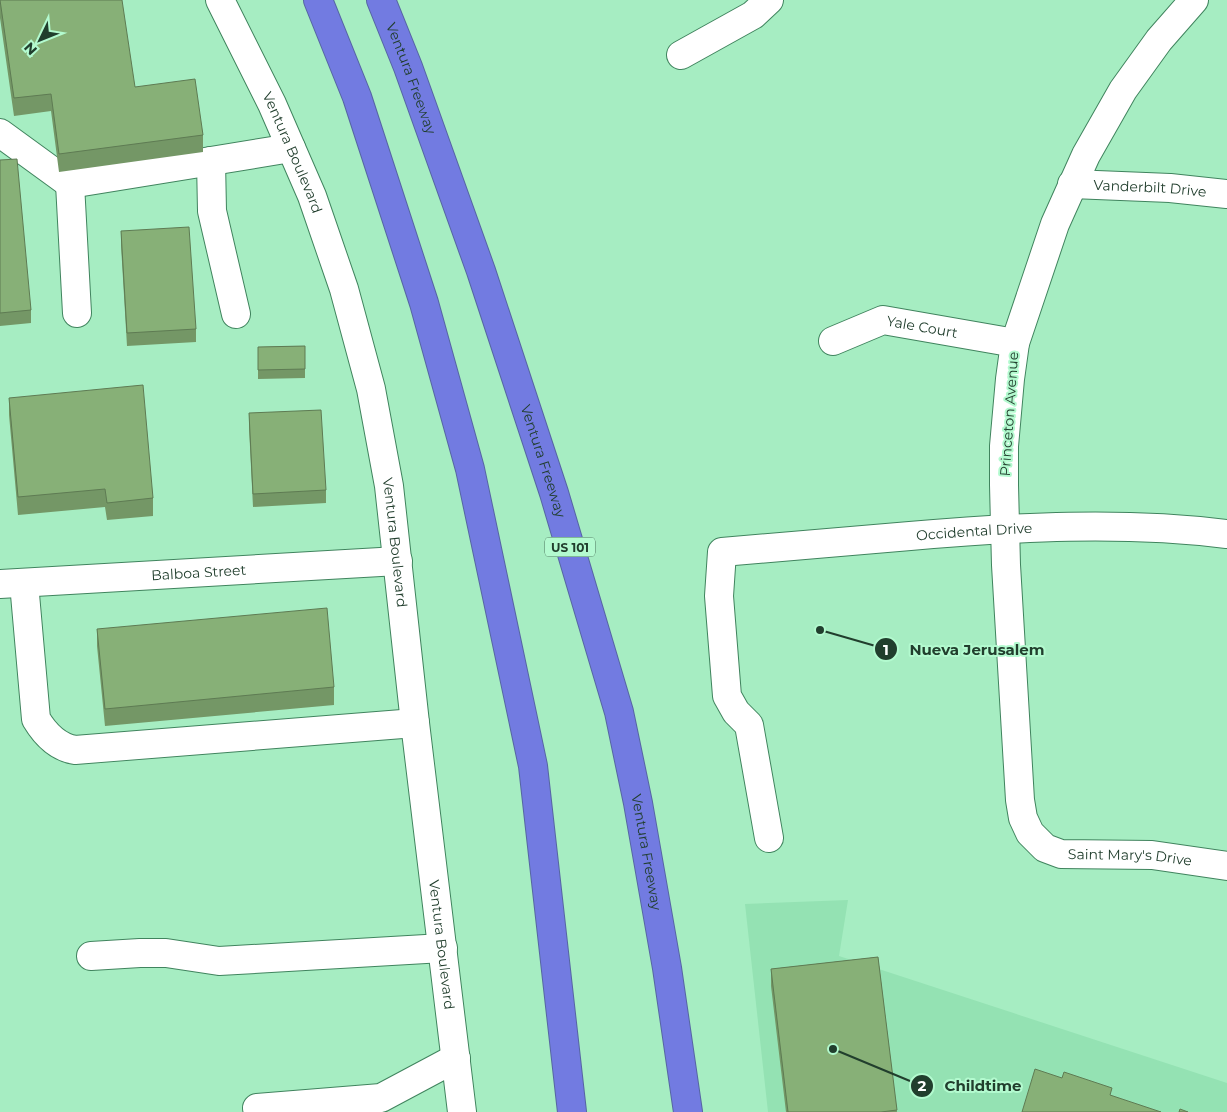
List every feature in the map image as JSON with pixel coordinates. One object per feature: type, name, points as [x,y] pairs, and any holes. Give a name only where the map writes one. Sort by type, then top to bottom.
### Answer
[{"type":"highway","points":[[318,0],[356,97],[424,303],[470,469],[533,766],[572,1112]]},
{"type":"highway","name":"Ventura Freeway","points":[[382,0],[481,271],[554,494],[619,712],[638,803],[668,968],[688,1112]]},
{"type":"street","name":"Ventura Boulevard","points":[[220,0],[272,104],[312,196],[344,289],[371,388],[389,486],[415,723],[462,1112]]},
{"type":"street","name":"Princeton Avenue","points":[[1037,841],[1023,818],[1020,800],[1005,528],[1004,446],[1015,343],[1055,224],[1086,155],[1123,90],[1159,40],[1194,0]]},
{"type":"street","points":[[681,55],[754,5]]},
{"type":"street","points":[[0,133],[70,184],[291,148]]},
{"type":"street","points":[[211,161],[212,211],[236,314]]},
{"type":"street","points":[[70,184],[77,313]]},
{"type":"street","name":"Vanderbilt Drive","points":[[1072,184],[1170,188],[1227,194]]},
{"type":"street","name":"Yale Court","points":[[833,341],[883,320],[1015,343]]},
{"type":"street","name":"Occidental Drive","points":[[769,838],[749,725],[736,712],[727,696],[719,596],[722,552],[1005,528],[1112,526],[1183,528],[1227,534]]},
{"type":"street","name":"Balboa Street","points":[[12,584],[398,561]]},
{"type":"street","points":[[12,584],[36,719],[44,732],[64,748],[74,750],[415,723]]},
{"type":"street","name":"Saint Mary's Drive","points":[[1037,841],[1046,848],[1061,854],[1152,855],[1227,866]]},
{"type":"street","points":[[91,956],[166,953],[219,961],[443,948]]},
{"type":"street","points":[[256,1108],[382,1098],[456,1058]]},
{"type":"shaded area","points":[[848,900],[839,956],[1227,1083],[1227,1112],[768,1112],[745,904]]},
{"type":"building","points":[[0,0],[122,0],[135,87],[195,79],[203,135],[59,154],[51,94],[14,98]]},
{"type":"building","points":[[17,159],[31,310],[0,313],[0,160]]},
{"type":"building","points":[[189,227],[196,329],[127,333],[121,231]]},
{"type":"building","points":[[305,346],[305,369],[258,370],[258,347]]},
{"type":"building","points":[[143,385],[153,498],[107,503],[105,489],[18,497],[9,398]]},
{"type":"building","points":[[321,410],[326,490],[253,494],[249,413]]},
{"type":"building","points":[[327,608],[334,687],[105,709],[97,629]]},
{"type":"building","points":[[878,957],[897,1110],[881,1112],[788,1112],[771,969]]},
{"type":"building","points":[[1035,1069],[1062,1078],[1064,1072],[1112,1088],[1110,1095],[1161,1112],[1022,1112]]},
{"type":"place","name":"Nueva Jerusalem","points":[[820,630]]},
{"type":"place","name":"Childtime","points":[[833,1049]]}]
